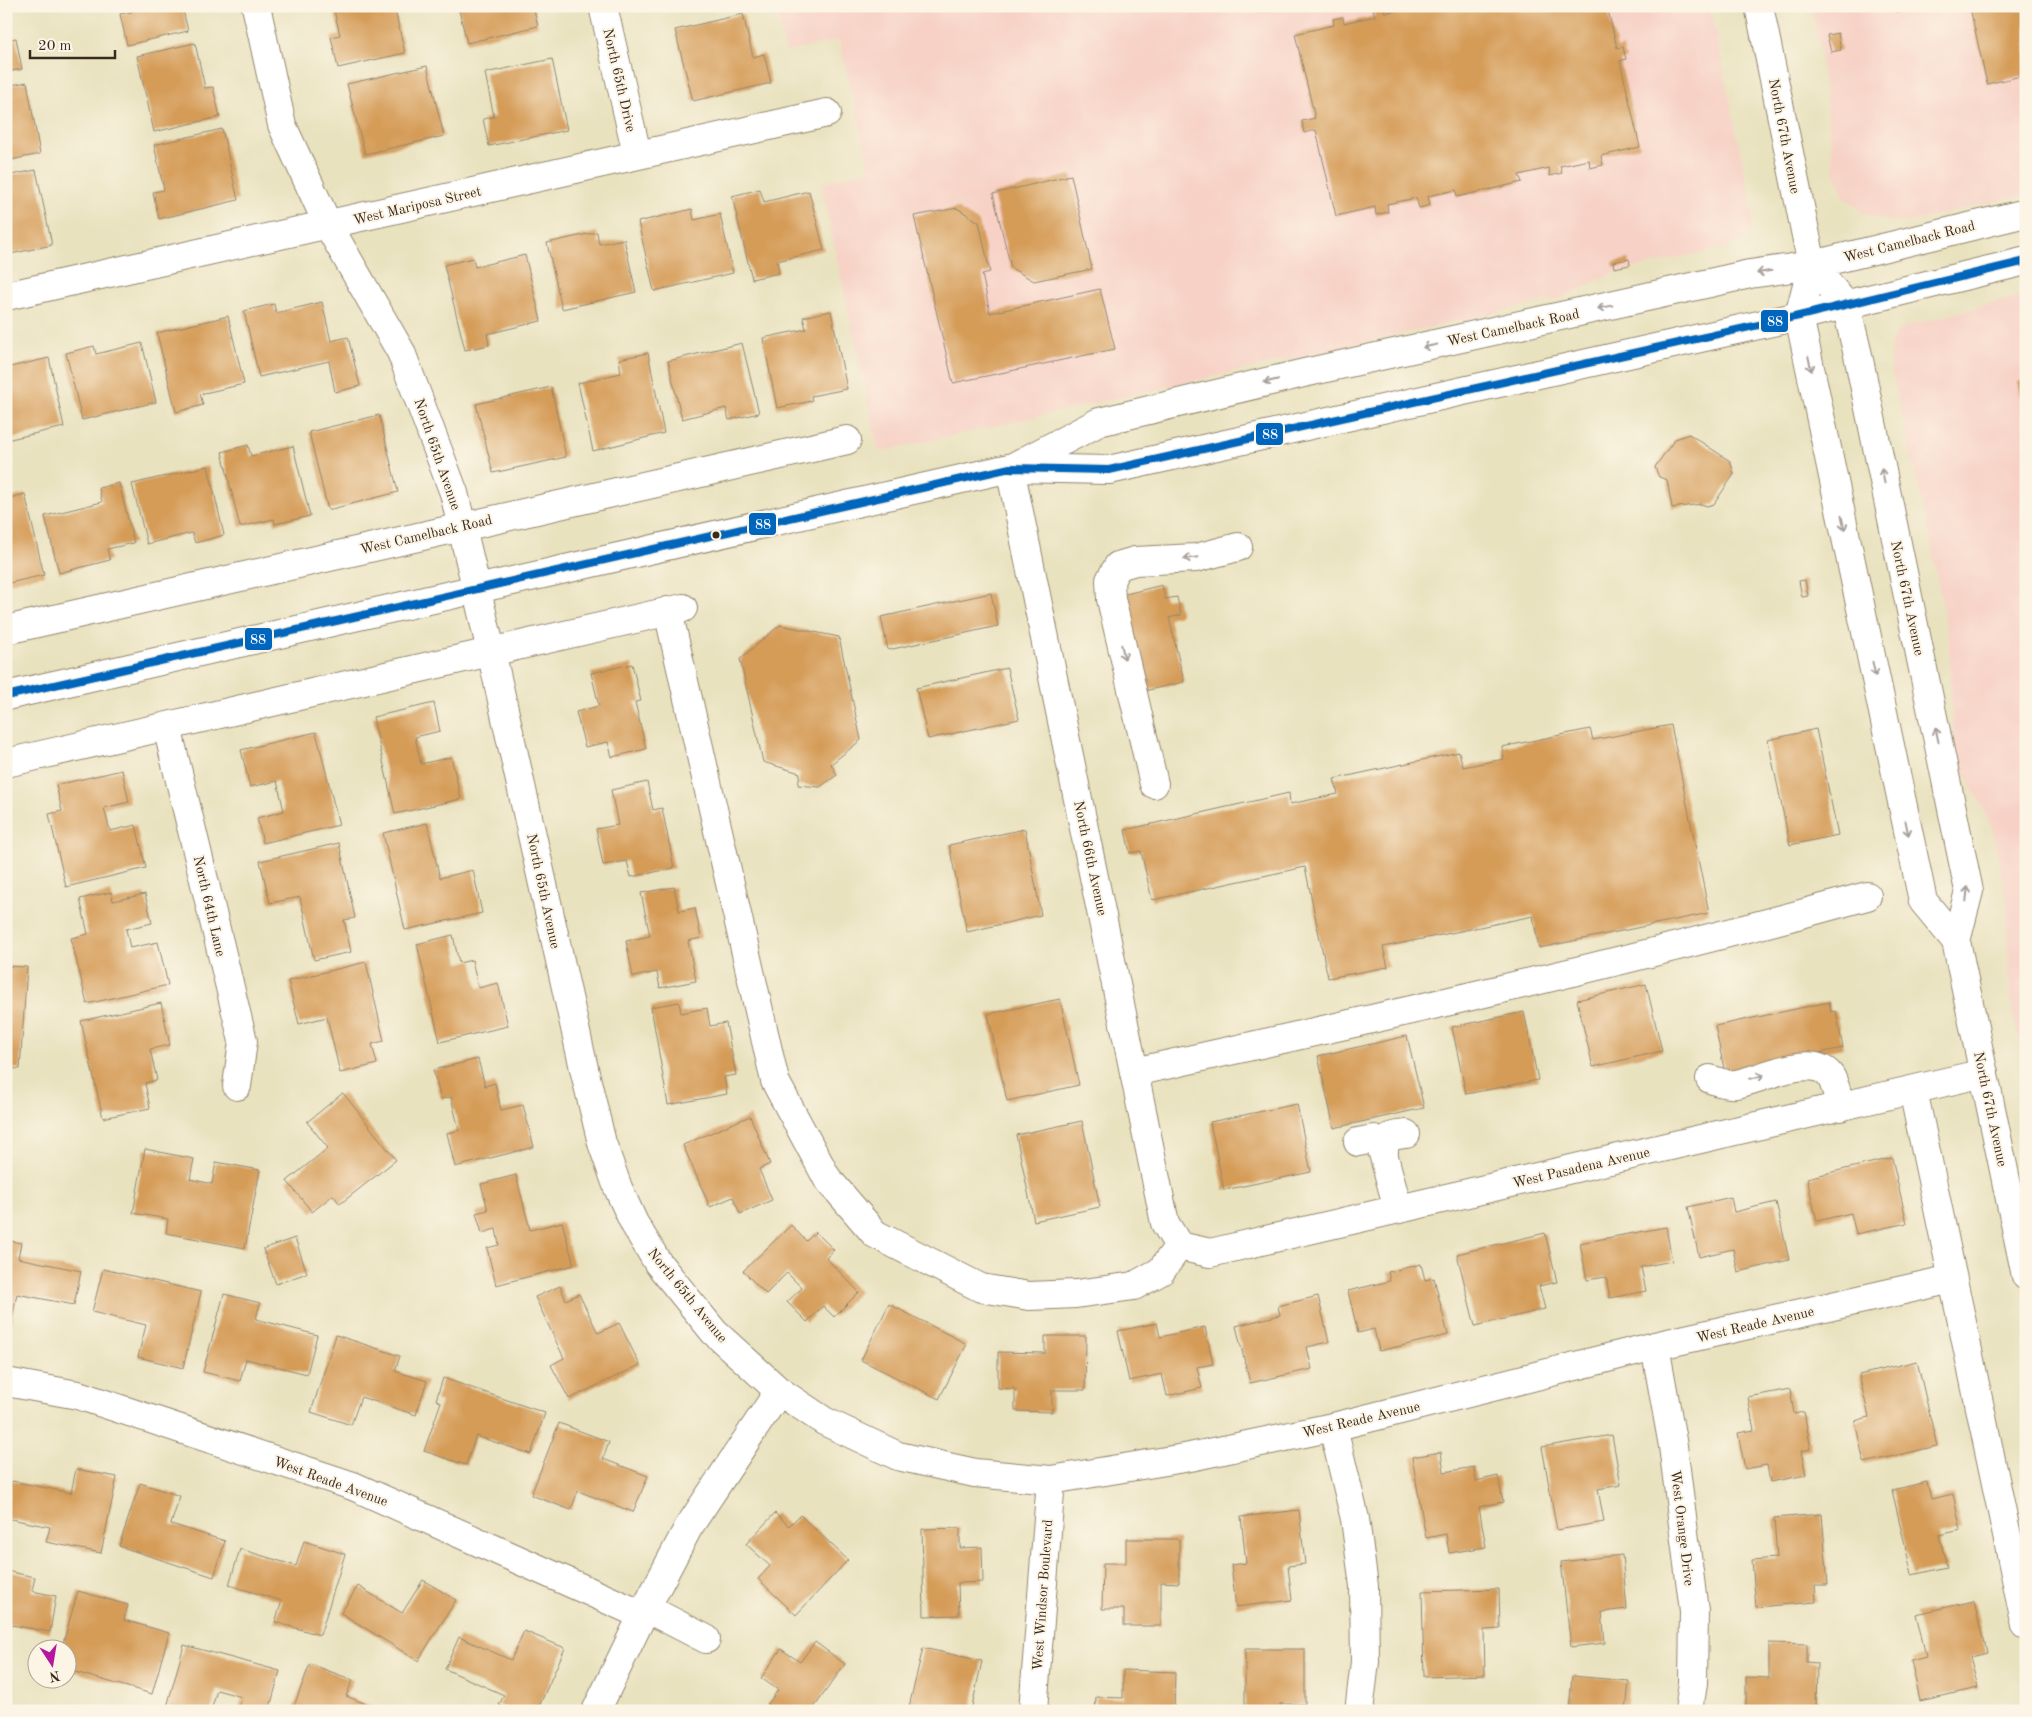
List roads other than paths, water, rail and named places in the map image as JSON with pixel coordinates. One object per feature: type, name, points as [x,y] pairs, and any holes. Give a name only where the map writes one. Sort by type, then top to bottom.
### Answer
[{"type":"street","name":"North 65th Avenue","points":[[256,6],[282,124],[328,225],[401,352],[454,493],[585,1073],[602,1143],[618,1188],[634,1224],[658,1263],[714,1332],[779,1391]]},
{"type":"street","name":"North 65th Drive","points":[[603,6],[637,154]]},
{"type":"street","name":"North 67th Avenue","points":[[1758,6],[1812,264],[1799,316],[1923,901],[1956,941]]},
{"type":"street","name":"West Mariposa Street","points":[[6,296],[827,112]]},
{"type":"street","name":"West Camelback Road","points":[[1010,468],[1099,422],[1750,274],[1812,264],[2026,213]]},
{"type":"street","name":"West Camelback Road","points":[[6,696],[1010,468],[1109,470],[1799,316],[2026,261]]},
{"type":"street","name":"North 67th Avenue","points":[[1812,264],[1846,305],[1969,891],[1956,941],[2026,1276]]},
{"type":"street","name":"West Camelback Road","points":[[6,630],[847,440]]},
{"type":"street","name":"North 66th Avenue","points":[[1010,468],[1165,1223],[1179,1246]]},
{"type":"street","points":[[1154,784],[1111,599],[1110,580],[1118,566],[1135,561],[1196,558],[1238,547]]},
{"type":"street","points":[[6,763],[675,609],[775,1081],[827,1178],[875,1234],[981,1288],[1028,1296],[1076,1294],[1134,1286],[1161,1271],[1179,1246]]},
{"type":"street","name":"North 64th Lane","points":[[167,727],[242,1041],[237,1086]]},
{"type":"street","points":[[1134,1072],[1369,1020],[1760,925],[1867,896]]},
{"type":"street","points":[[1710,1079],[1723,1084],[1736,1084],[1795,1068],[1812,1066],[1823,1069],[1831,1077],[1840,1107]]},
{"type":"street","name":"West Pasadena Avenue","points":[[1179,1246],[1210,1253],[1984,1073]]},
{"type":"street","points":[[1913,1090],[2026,1626]]},
{"type":"street","points":[[1398,1209],[1371,1146],[1385,1142],[1388,1137],[1406,1134]]},
{"type":"street","name":"West Reade Avenue","points":[[779,1391],[824,1421],[898,1456],[975,1473],[1051,1480],[1190,1457],[1333,1427],[1655,1346],[1952,1279]]},
{"type":"street","name":"West Orange Drive","points":[[1655,1346],[1673,1446],[1694,1611],[1693,1683],[1689,1711]]},
{"type":"street","name":"West Reade Avenue","points":[[6,1382],[78,1395],[353,1486],[706,1639]]},
{"type":"street","points":[[596,1711],[644,1612],[688,1528],[779,1391]]},
{"type":"street","points":[[1333,1427],[1355,1519],[1364,1586],[1366,1662],[1359,1711]]},
{"type":"street","name":"West Windsor Boulevard","points":[[1033,1711],[1051,1480]]}]
